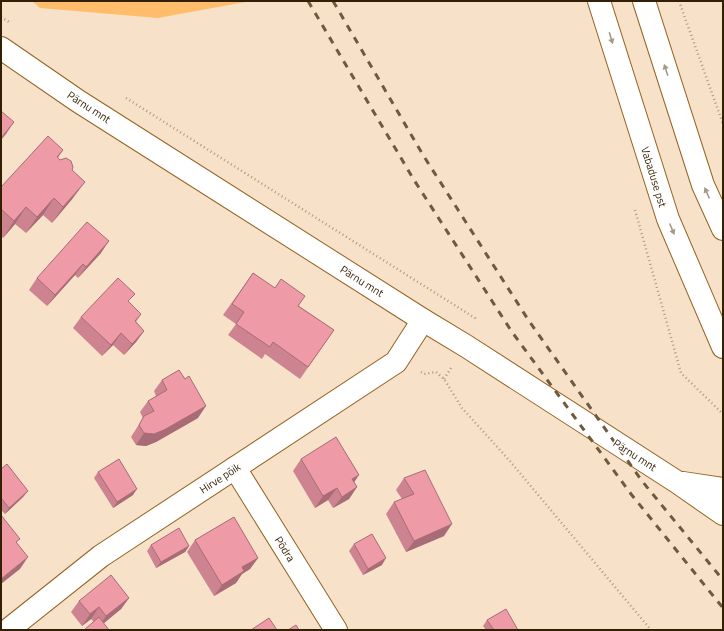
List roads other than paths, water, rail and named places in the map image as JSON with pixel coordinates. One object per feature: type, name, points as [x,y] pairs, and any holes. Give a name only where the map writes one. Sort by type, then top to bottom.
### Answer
[{"type":"main road","name":"Vabaduse pst","points":[[599,1],[668,219],[723,347]]},
{"type":"main road","points":[[644,1],[703,185],[723,229]]},
{"type":"main road","name":"Pärnu mnt","points":[[1,48],[78,101],[466,346],[677,482],[723,514]]},
{"type":"main road","name":"Hirve põik","points":[[8,630],[101,556],[396,362],[423,320]]},
{"type":"main road","name":"Põdra","points":[[235,468],[336,630]]},
{"type":"main road","points":[[677,482],[723,489]]},
{"type":"railway","points":[[308,1],[414,180],[512,332],[631,494],[723,608]]},
{"type":"railway","points":[[333,1],[423,155],[529,321],[642,481],[723,580]]}]
